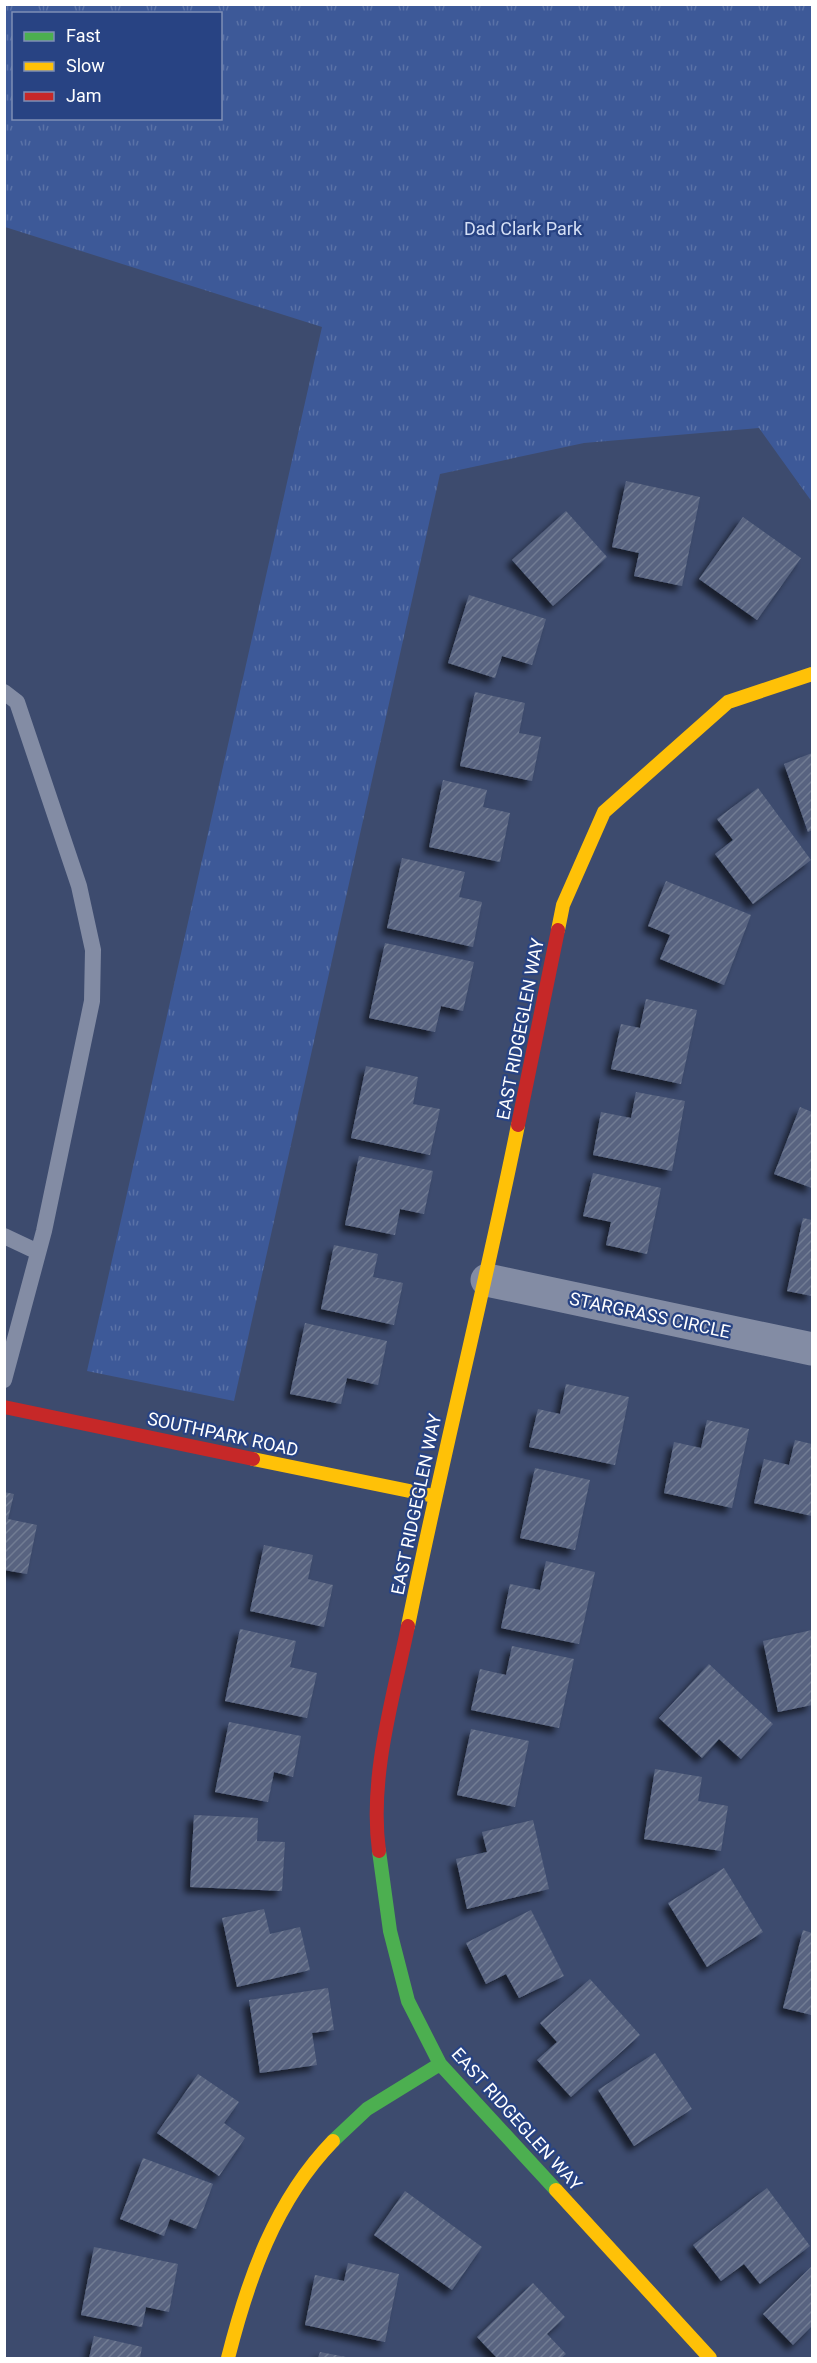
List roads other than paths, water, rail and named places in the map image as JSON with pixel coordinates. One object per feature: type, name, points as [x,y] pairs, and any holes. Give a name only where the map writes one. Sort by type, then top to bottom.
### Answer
[{"type":"street","name":"EAST RIDGEGLEN WAY","points":[[710,2358],[440,2064],[408,2001],[390,1931],[375,1823],[379,1771],[434,1496],[487,1280],[563,904],[604,812],[728,702],[813,674]]},
{"type":"street","name":"STARGRASS CIRCLE","points":[[487,1280],[813,1349]]},
{"type":"street","name":"SOUTHPARK ROAD","points":[[4,1407],[434,1496]]},
{"type":"street","points":[[228,2358],[236,2322],[272,2224],[305,2169],[347,2125],[440,2064]]},
{"type":"lane","points":[[4,692],[17,702],[79,886],[93,950],[92,1001],[38,1252],[4,1380]]},
{"type":"lane","points":[[4,1236],[38,1252]]},
{"type":"park label","name":"Dad Clark Park","points":[[523,228]]}]
